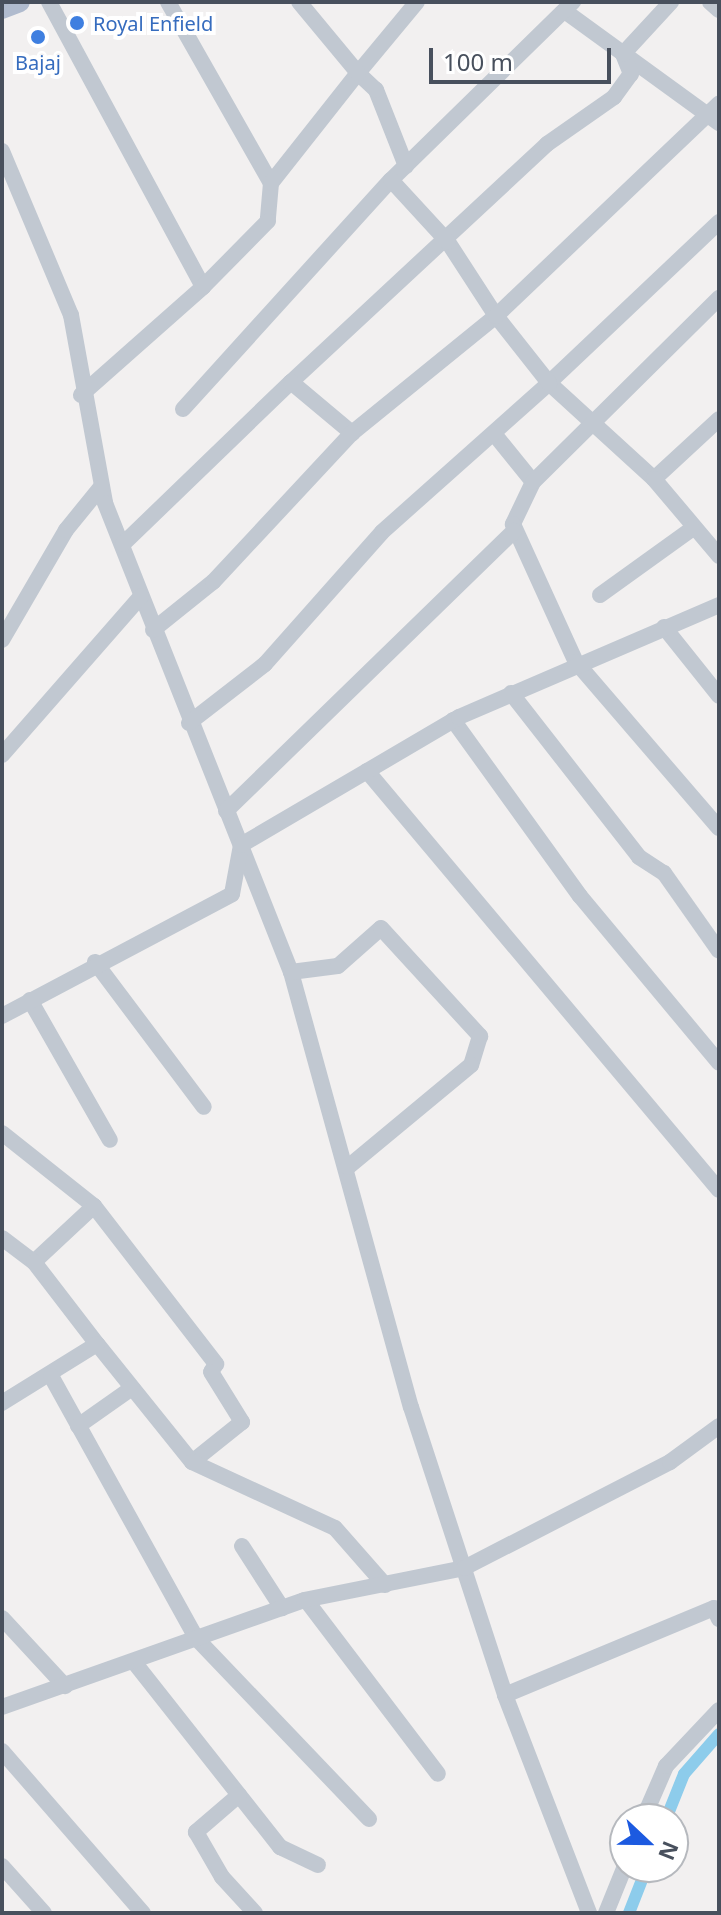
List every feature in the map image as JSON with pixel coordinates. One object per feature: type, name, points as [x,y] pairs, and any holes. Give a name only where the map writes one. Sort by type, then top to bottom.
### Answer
[{"type":"main road","points":[[2,9],[20,2]]},
{"type":"street","points":[[49,2],[203,287]]},
{"type":"street","points":[[168,2],[271,183]]},
{"type":"street","points":[[299,2],[376,90],[406,166]]},
{"type":"street","points":[[81,395],[203,287],[268,221],[271,183],[417,2]]},
{"type":"street","points":[[623,54],[671,2]]},
{"type":"street","points":[[710,2],[719,10]]},
{"type":"street","points":[[153,630],[213,582],[352,433],[496,316],[716,114],[623,54],[570,7],[391,180],[183,409]]},
{"type":"street","points":[[123,544],[291,382],[448,242],[547,144],[614,97],[631,74],[623,54]]},
{"type":"street","points":[[2,151],[71,315],[81,395],[101,487],[189,723],[291,972],[348,1167],[411,1407],[505,1695],[589,1913]]},
{"type":"street","points":[[391,180],[448,242],[496,316],[549,383],[654,479],[692,529],[719,556]]},
{"type":"street","points":[[189,723],[265,664],[382,532],[495,435],[719,222]]},
{"type":"street","points":[[719,298],[591,420],[533,482],[514,515],[514,531],[576,662],[719,828]]},
{"type":"street","points":[[291,382],[352,433]]},
{"type":"street","points":[[654,479],[719,419]]},
{"type":"street","points":[[495,435],[533,482]]},
{"type":"street","points":[[2,640],[66,530],[101,487]]},
{"type":"street","points":[[600,595],[692,529]]},
{"type":"street","points":[[226,811],[514,531]]},
{"type":"street","points":[[2,755],[141,596]]},
{"type":"street","points":[[2,1016],[95,962],[232,894],[241,845],[453,720],[576,662],[719,605]]},
{"type":"street","points":[[664,627],[719,696]]},
{"type":"street","points":[[511,693],[639,857],[664,873],[719,951]]},
{"type":"street","points":[[453,720],[580,896],[719,1063]]},
{"type":"street","points":[[367,771],[719,1190]]},
{"type":"street","points":[[291,972],[338,966],[381,928],[480,1036],[471,1065],[348,1167]]},
{"type":"street","points":[[95,962],[204,1107]]},
{"type":"street","points":[[30,1000],[110,1140]]},
{"type":"street","points":[[2,1133],[94,1206],[216,1364],[211,1372],[242,1422],[192,1462]]},
{"type":"street","points":[[34,1262],[94,1206]]},
{"type":"street","points":[[2,1238],[34,1262],[192,1462],[335,1528],[385,1585]]},
{"type":"street","points":[[2,1403],[51,1376],[97,1344]]},
{"type":"street","points":[[51,1376],[197,1639],[369,1819]]},
{"type":"street","points":[[78,1426],[132,1388]]},
{"type":"street","points":[[2,1707],[282,1608],[464,1568],[670,1462],[719,1426]]},
{"type":"street","points":[[242,1546],[282,1608]]},
{"type":"street","points":[[309,1604],[438,1774]]},
{"type":"street","points":[[505,1695],[714,1608],[719,1619]]},
{"type":"street","points":[[2,1618],[65,1686]]},
{"type":"street","points":[[134,1662],[280,1847],[318,1865]]},
{"type":"street","points":[[650,1803],[666,1766],[719,1710]]},
{"type":"street","points":[[2,1751],[143,1913]]},
{"type":"street","points":[[239,1795],[196,1832],[222,1877],[255,1913]]},
{"type":"street","points":[[2,1866],[44,1913]]},
{"type":"street","points":[[606,1913],[618,1883]]},
{"type":"waterway","points":[[672,1803],[684,1774],[719,1734]]},
{"type":"waterway","points":[[629,1913],[641,1883]]},
{"type":"place","name":"Royal Enfield","points":[[77,23]]},
{"type":"place","name":"Bajaj","points":[[38,37]]}]
